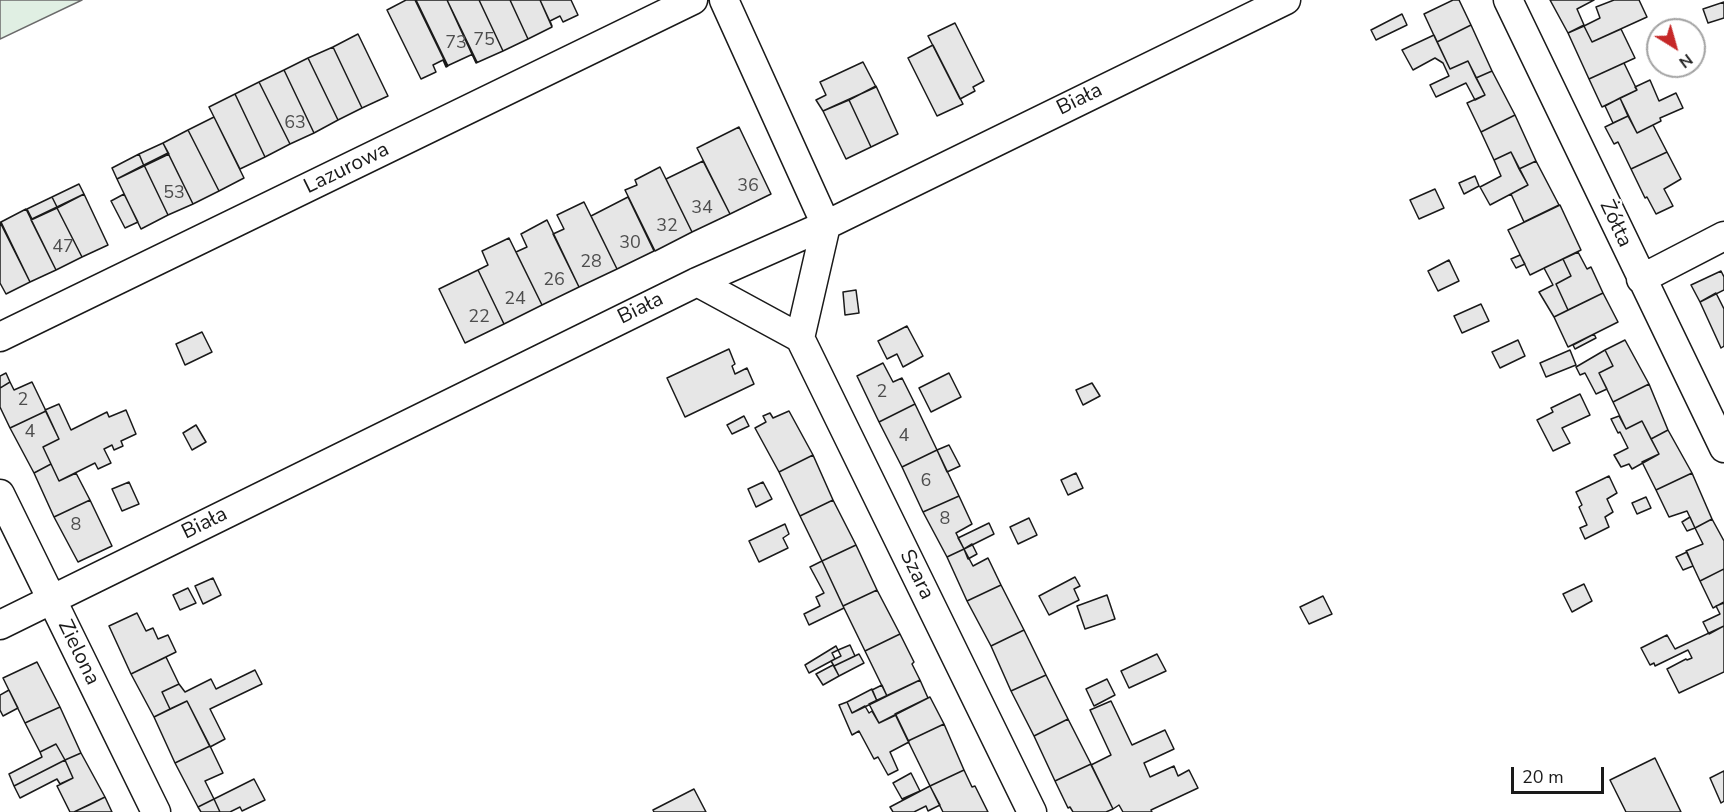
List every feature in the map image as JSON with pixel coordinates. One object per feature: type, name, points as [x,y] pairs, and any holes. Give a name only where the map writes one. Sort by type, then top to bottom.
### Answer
[{"type":"street","name":"Lazurowa","points":[[0,338],[693,0]]},
{"type":"street","points":[[697,282],[800,338],[826,225],[724,0]]},
{"type":"street","name":"Biała","points":[[0,625],[697,282],[826,225],[1286,0]]},
{"type":"street","name":"Żółta","points":[[1508,0],[1724,447]]},
{"type":"street","points":[[1641,279],[1724,236]]},
{"type":"street","name":"Szara","points":[[800,338],[1032,812]]},
{"type":"street","name":"Zielona","points":[[0,494],[156,812]]},
{"type":"green space","points":[[0,0],[82,0],[0,39]]},
{"type":"building","points":[[406,0],[416,0],[448,66],[446,67],[443,60],[433,65],[436,72],[421,79],[387,10]]},
{"type":"building","points":[[415,0],[447,0],[477,62],[473,54],[447,66]]},
{"type":"building","points":[[447,0],[479,0],[503,51],[476,63]]},
{"type":"building","points":[[479,0],[510,0],[528,39],[503,51]]},
{"type":"building","points":[[510,0],[540,0],[552,27],[528,39]]},
{"type":"building","points":[[540,0],[571,0],[578,15],[563,22],[560,16],[550,21],[552,26]]},
{"type":"building","points":[[1453,0],[1459,0],[1471,25],[1437,42],[1424,14]]},
{"type":"building","points":[[1550,0],[1594,0],[1577,9],[1584,25],[1568,33]]},
{"type":"building","points":[[1614,0],[1639,0],[1647,17],[1592,42],[1584,26],[1600,18],[1596,7]]},
{"type":"building","points":[[1724,2],[1724,18],[1708,23],[1703,9]]},
{"type":"building","points":[[1402,14],[1407,25],[1376,40],[1371,30]]},
{"type":"building","points":[[955,23],[984,81],[973,87],[975,91],[960,99],[928,36]]},
{"type":"building","points":[[1471,25],[1492,71],[1476,78],[1468,61],[1450,69],[1437,42]]},
{"type":"building","points":[[1584,26],[1592,42],[1621,29],[1635,58],[1589,79],[1568,33]]},
{"type":"building","points":[[358,34],[388,96],[362,108],[333,47]]},
{"type":"building","points":[[1434,35],[1450,69],[1468,61],[1485,95],[1475,100],[1466,83],[1436,97],[1430,85],[1449,76],[1443,63],[1435,58],[1413,70],[1402,50]]},
{"type":"building","points":[[933,45],[963,104],[937,116],[908,58]]},
{"type":"building","points":[[333,47],[362,108],[338,120],[308,58]]},
{"type":"building","points":[[308,58],[338,120],[314,133],[284,70]]},
{"type":"building","points":[[863,62],[876,87],[823,111],[816,100],[826,95],[820,82]]},
{"type":"building","points":[[1624,63],[1637,90],[1602,107],[1589,79]]},
{"type":"building","points":[[284,70],[314,133],[290,144],[259,82]]},
{"type":"building","points":[[1492,71],[1515,115],[1481,132],[1467,103],[1485,95],[1476,78]]},
{"type":"building","points":[[1650,80],[1659,101],[1676,93],[1683,108],[1660,118],[1661,121],[1637,133],[1620,98],[1637,90],[1635,87]]},
{"type":"building","points":[[259,82],[290,144],[265,157],[235,94]]},
{"type":"building","points":[[876,86],[898,134],[871,147],[849,100]]},
{"type":"building","points":[[235,94],[265,157],[240,169],[209,107]]},
{"type":"building","points":[[1620,98],[1628,116],[1613,123],[1605,106]]},
{"type":"building","points":[[849,100],[871,147],[846,159],[823,111]]},
{"type":"building","points":[[1515,115],[1536,161],[1519,169],[1511,152],[1494,160],[1481,132]]},
{"type":"building","points":[[1628,116],[1637,133],[1653,125],[1667,152],[1631,169],[1618,142],[1614,144],[1605,127]]},
{"type":"building","points":[[214,117],[244,178],[219,191],[188,130]]},
{"type":"building","points":[[739,127],[771,194],[730,214],[697,148]]},
{"type":"building","points":[[188,130],[219,191],[193,204],[163,143]]},
{"type":"building","points":[[163,143],[169,154],[144,166],[139,154]]},
{"type":"building","points":[[1511,152],[1528,185],[1490,205],[1480,187],[1501,176],[1494,160]]},
{"type":"building","points":[[1667,152],[1681,179],[1664,189],[1673,206],[1656,214],[1647,197],[1645,198],[1631,169]]},
{"type":"building","points":[[168,153],[193,204],[168,215],[144,165]]},
{"type":"building","points":[[139,154],[144,166],[117,179],[112,168]]},
{"type":"building","points":[[703,161],[730,214],[692,232],[666,179]]},
{"type":"building","points":[[1536,161],[1559,205],[1524,222],[1511,194],[1528,185],[1519,169]]},
{"type":"building","points":[[144,165],[168,215],[141,229],[117,179]]},
{"type":"building","points":[[660,167],[692,232],[655,251],[625,190],[637,185],[635,180]]},
{"type":"building","points":[[1475,176],[1479,186],[1464,194],[1459,183]]},
{"type":"building","points":[[79,184],[84,194],[57,207],[52,197]]},
{"type":"building","points":[[1435,189],[1444,208],[1419,219],[1410,200]]},
{"type":"building","points":[[84,194],[108,245],[82,257],[57,208]]},
{"type":"building","points":[[124,194],[138,222],[125,228],[111,201]]},
{"type":"building","points":[[52,197],[57,207],[32,219],[27,209]]},
{"type":"building","points":[[628,197],[654,251],[617,269],[591,216]]},
{"type":"building","points":[[584,202],[617,269],[579,287],[553,234],[564,229],[557,215]]},
{"type":"building","points":[[1560,205],[1581,250],[1530,275],[1508,230]]},
{"type":"building","points":[[57,208],[82,257],[56,270],[31,220]]},
{"type":"building","points":[[26,209],[56,270],[30,282],[1,222]]},
{"type":"building","points":[[547,220],[579,287],[542,305],[516,252],[527,247],[521,234]]},
{"type":"building","points":[[0,222],[30,282],[6,294],[0,283]]},
{"type":"building","points":[[509,238],[542,305],[504,324],[478,270],[488,265],[482,251]]},
{"type":"building","points":[[1578,252],[1587,269],[1591,267],[1603,293],[1568,310],[1556,284],[1571,276],[1563,259]]},
{"type":"building","points":[[1520,255],[1525,264],[1516,268],[1511,259]]},
{"type":"building","points":[[1563,259],[1571,276],[1556,284],[1568,310],[1554,317],[1539,292],[1553,285],[1544,268]]},
{"type":"building","points":[[1449,260],[1459,281],[1438,291],[1428,271]]},
{"type":"building","points":[[478,270],[504,324],[465,343],[439,289]]},
{"type":"building","points":[[1721,271],[1724,277],[1724,290],[1700,302],[1691,285]]},
{"type":"building","points":[[856,290],[859,313],[845,315],[843,292]]},
{"type":"building","points":[[1603,293],[1618,322],[1568,347],[1554,317]]},
{"type":"building","points":[[1716,293],[1724,309],[1724,346],[1721,348],[1700,302]]},
{"type":"building","points":[[1481,304],[1489,321],[1462,333],[1454,316]]},
{"type":"building","points":[[907,326],[923,356],[903,367],[897,354],[887,359],[878,341]]},
{"type":"building","points":[[202,332],[212,352],[185,365],[176,344]]},
{"type":"building","points":[[1594,334],[1596,338],[1575,349],[1573,345]]},
{"type":"building","points":[[1518,340],[1525,356],[1500,368],[1492,352]]},
{"type":"building","points":[[1625,340],[1649,384],[1613,402],[1599,373],[1613,366],[1605,350]]},
{"type":"building","points":[[729,349],[735,364],[732,366],[735,374],[747,368],[754,384],[685,417],[667,378]]},
{"type":"building","points":[[1570,350],[1576,365],[1546,377],[1540,363]]},
{"type":"building","points":[[1605,350],[1613,366],[1599,373],[1607,389],[1596,394],[1585,373],[1580,375],[1576,367]]},
{"type":"building","points":[[883,363],[893,382],[902,378],[915,404],[879,422],[857,376]]},
{"type":"building","points":[[6,373],[10,382],[0,388],[0,376]]},
{"type":"building","points":[[949,373],[961,397],[931,412],[919,388]]},
{"type":"building","points":[[10,382],[14,390],[32,382],[46,411],[10,428],[0,407],[0,388]]},
{"type":"building","points":[[1092,383],[1100,396],[1083,405],[1076,390]]},
{"type":"building","points":[[1649,384],[1668,430],[1651,439],[1642,421],[1626,429],[1613,402]]},
{"type":"building","points":[[1580,394],[1590,415],[1562,428],[1570,443],[1553,451],[1537,420],[1553,412],[1551,408]]},
{"type":"building","points":[[59,404],[71,430],[107,412],[109,417],[126,410],[136,434],[121,441],[123,446],[114,450],[112,445],[104,449],[111,463],[98,469],[95,463],[59,481],[43,447],[59,439],[45,410]]},
{"type":"building","points":[[915,404],[937,450],[902,467],[879,422]]},
{"type":"building","points":[[46,411],[59,439],[43,447],[51,464],[34,473],[10,428]]},
{"type":"building","points":[[789,411],[813,455],[779,472],[755,428],[766,422],[763,416],[770,413],[773,418]]},
{"type":"building","points":[[744,416],[749,426],[732,434],[727,425]]},
{"type":"building","points":[[1619,416],[1626,429],[1642,421],[1659,454],[1632,469],[1629,464],[1621,467],[1614,455],[1628,448],[1611,419]]},
{"type":"building","points":[[196,425],[206,442],[192,450],[183,433]]},
{"type":"building","points":[[1668,430],[1692,473],[1656,490],[1642,462],[1659,454],[1651,439]]},
{"type":"building","points":[[949,445],[960,466],[947,472],[937,450]]},
{"type":"building","points":[[937,450],[959,496],[923,512],[902,467]]},
{"type":"building","points":[[813,455],[833,500],[800,516],[779,472]]},
{"type":"building","points":[[51,464],[59,481],[76,473],[90,500],[54,517],[34,473]]},
{"type":"building","points":[[1076,473],[1083,488],[1068,495],[1061,480]]},
{"type":"building","points":[[1692,473],[1712,519],[1695,528],[1687,511],[1669,517],[1656,490]]},
{"type":"building","points":[[1609,476],[1617,493],[1607,499],[1613,512],[1605,517],[1609,527],[1585,539],[1580,528],[1587,525],[1579,507],[1582,505],[1576,492]]},
{"type":"building","points":[[129,482],[139,504],[122,511],[112,489]]},
{"type":"building","points":[[763,482],[772,499],[756,507],[748,489]]},
{"type":"building","points":[[959,496],[972,524],[956,533],[964,549],[947,557],[923,512]]},
{"type":"building","points":[[1646,497],[1651,508],[1637,514],[1632,503]]},
{"type":"building","points":[[90,500],[112,546],[78,562],[54,517]]},
{"type":"building","points":[[833,500],[856,545],[822,561],[800,516]]},
{"type":"building","points":[[1690,517],[1695,528],[1687,531],[1682,522]]},
{"type":"building","points":[[1029,518],[1037,535],[1018,544],[1010,527]]},
{"type":"building","points":[[1712,519],[1724,541],[1724,569],[1700,581],[1686,551],[1703,544],[1695,528]]},
{"type":"building","points":[[989,523],[994,534],[964,549],[958,538]]},
{"type":"building","points":[[785,524],[789,534],[783,538],[788,548],[759,562],[749,541]]},
{"type":"building","points":[[972,544],[977,554],[968,559],[964,549]]},
{"type":"building","points":[[856,545],[877,590],[843,606],[822,561]]},
{"type":"building","points":[[964,549],[973,566],[988,558],[1001,585],[967,601],[947,557]]},
{"type":"building","points":[[1687,552],[1693,566],[1683,570],[1676,557]]},
{"type":"building","points":[[822,561],[844,608],[809,625],[804,614],[820,606],[816,597],[824,593],[810,567]]},
{"type":"building","points":[[1724,569],[1724,602],[1713,608],[1700,581]]},
{"type":"building","points":[[1075,577],[1080,586],[1074,589],[1079,600],[1049,615],[1039,596]]},
{"type":"building","points":[[213,578],[221,595],[203,604],[195,586]]},
{"type":"building","points":[[1584,584],[1592,601],[1572,612],[1563,594]]},
{"type":"building","points":[[1001,585],[1024,630],[991,646],[967,601]]},
{"type":"building","points":[[188,588],[196,603],[180,610],[173,595]]},
{"type":"building","points":[[877,590],[900,634],[865,651],[843,606]]},
{"type":"building","points":[[1107,595],[1115,619],[1085,629],[1077,606]]},
{"type":"building","points":[[1323,596],[1332,614],[1309,624],[1300,607]]},
{"type":"building","points":[[1724,603],[1724,626],[1709,634],[1703,622],[1720,614],[1716,606]]},
{"type":"building","points":[[137,613],[146,631],[153,628],[158,639],[168,635],[176,652],[131,674],[109,626]]},
{"type":"building","points":[[1724,626],[1724,672],[1679,693],[1667,669],[1692,658],[1688,650],[1655,666],[1654,663],[1650,665],[1641,648],[1667,635],[1675,649]]},
{"type":"building","points":[[1024,630],[1046,675],[1011,691],[991,646]]},
{"type":"building","points":[[900,634],[920,680],[887,696],[865,651]]},
{"type":"building","points":[[850,645],[855,656],[834,666],[831,661],[841,656],[838,650]]},
{"type":"building","points":[[836,646],[838,650],[832,653],[835,659],[809,673],[805,665]]},
{"type":"building","points":[[859,654],[864,663],[839,676],[834,666]]},
{"type":"building","points":[[1157,654],[1166,671],[1129,688],[1121,671]]},
{"type":"building","points":[[166,657],[179,684],[162,692],[170,709],[154,717],[131,674]]},
{"type":"building","points":[[37,662],[60,707],[25,723],[3,678]]},
{"type":"building","points":[[833,665],[839,676],[823,685],[816,674]]},
{"type":"building","points":[[255,670],[262,684],[210,709],[225,739],[210,747],[187,701],[170,709],[162,692],[179,684],[185,692],[211,679],[216,689]]},
{"type":"building","points":[[1046,675],[1068,719],[1034,736],[1011,691]]},
{"type":"building","points":[[1107,679],[1115,695],[1094,706],[1086,689]]},
{"type":"building","points":[[920,680],[928,698],[879,723],[869,704]]},
{"type":"building","points":[[882,685],[887,696],[877,701],[872,690]]},
{"type":"building","points":[[872,689],[877,701],[852,713],[847,702]]},
{"type":"building","points":[[9,690],[18,708],[3,716],[0,710],[0,695]]},
{"type":"building","points":[[930,697],[944,724],[908,741],[895,714]]},
{"type":"building","points":[[187,701],[210,746],[175,763],[154,717]]},
{"type":"building","points":[[1111,701],[1132,745],[1165,730],[1174,749],[1144,763],[1150,777],[1174,766],[1178,776],[1189,770],[1198,788],[1151,810],[1152,812],[1123,812],[1119,805],[1113,809],[1091,765],[1111,755],[1090,710]]},
{"type":"building","points":[[847,702],[852,713],[865,706],[869,713],[872,711],[879,723],[896,715],[909,742],[890,752],[898,770],[888,775],[878,757],[874,759],[859,731],[852,735],[839,705]]},
{"type":"building","points":[[60,707],[81,753],[65,760],[56,744],[40,752],[25,723]]},
{"type":"building","points":[[1068,719],[1091,764],[1055,781],[1034,736]]},
{"type":"building","points":[[944,724],[964,770],[930,786],[908,741]]},
{"type":"building","points":[[56,744],[65,760],[14,786],[9,774],[42,757],[40,752]]},
{"type":"building","points":[[210,746],[223,773],[205,781],[214,799],[198,807],[175,763]]},
{"type":"building","points":[[81,753],[105,797],[70,812],[57,786],[73,778],[65,760]]},
{"type":"building","points":[[1655,758],[1681,812],[1626,812],[1610,780]]},
{"type":"building","points":[[65,760],[73,778],[60,784],[57,779],[20,798],[14,786]]},
{"type":"building","points":[[1091,764],[1113,809],[1106,812],[1073,812],[1070,807],[1068,808],[1055,781]]},
{"type":"building","points":[[964,770],[988,812],[943,812],[930,786]]},
{"type":"building","points":[[1724,771],[1724,801],[1721,803],[1710,778]]},
{"type":"building","points":[[911,773],[920,791],[902,799],[893,783]]},
{"type":"building","points":[[254,779],[265,800],[242,811],[240,807],[230,812],[220,812],[214,799]]},
{"type":"building","points":[[930,786],[940,805],[928,811],[926,806],[914,812],[893,812],[890,807]]},
{"type":"building","points":[[694,789],[706,812],[654,812],[653,810]]},
{"type":"building","points":[[105,797],[112,812],[74,812],[89,805]]},
{"type":"building","points":[[214,799],[220,812],[201,812],[198,807]]}]
